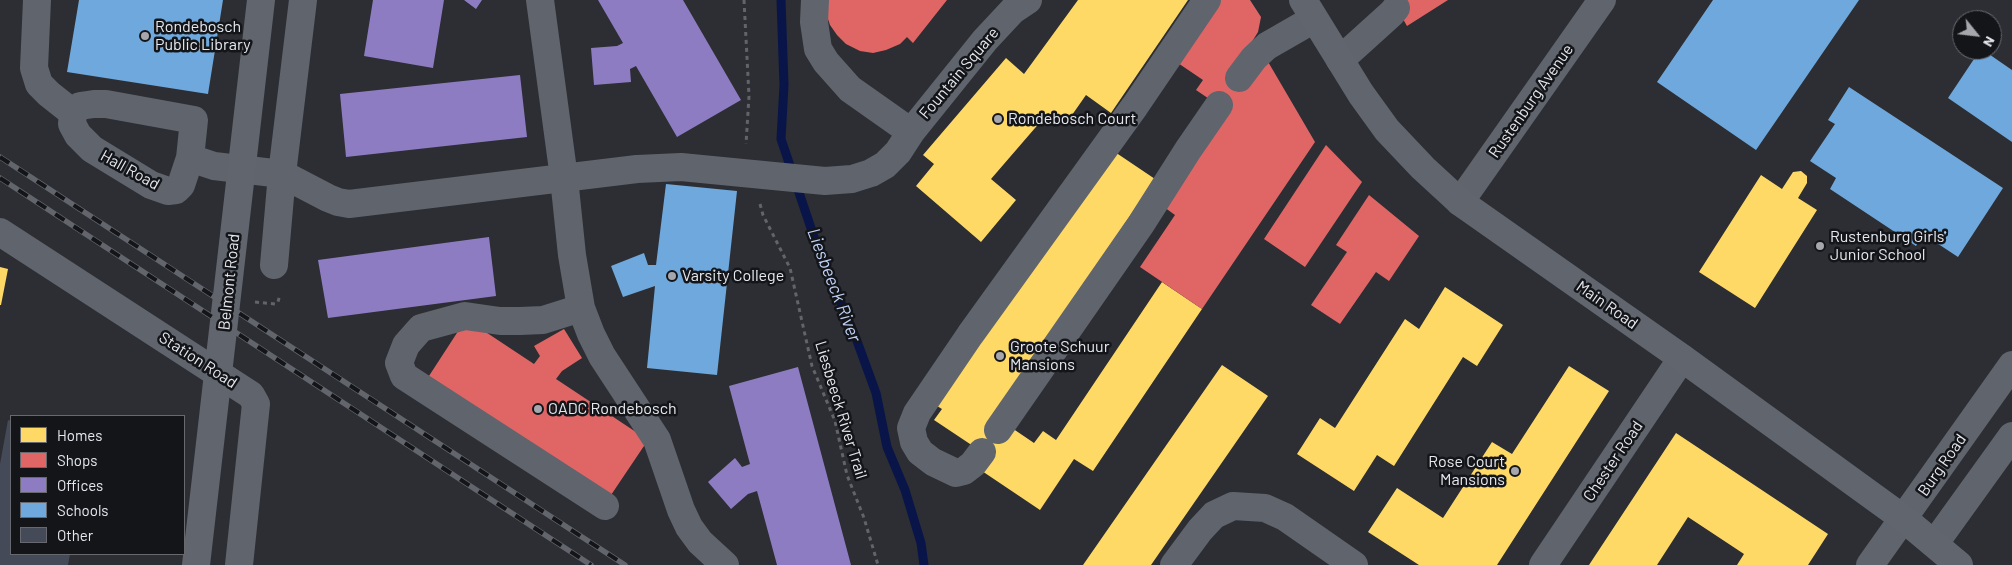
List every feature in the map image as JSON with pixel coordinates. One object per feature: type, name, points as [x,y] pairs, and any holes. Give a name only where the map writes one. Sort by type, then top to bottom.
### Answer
[{"type":"main road","name":"Belmont Road","points":[[196,565],[260,3]]},
{"type":"main road","name":"Main Road","points":[[1309,9],[1340,60],[1387,130],[1423,168],[1460,202],[1682,358],[1904,519],[1959,565]]},
{"type":"street","points":[[37,0],[34,68],[39,84],[73,113]]},
{"type":"street","points":[[277,277],[282,174],[303,0]]},
{"type":"street","points":[[540,0],[564,178],[572,255],[581,308],[602,356],[657,440],[681,510],[689,527],[700,542],[725,565]]},
{"type":"street","name":"Fountain Square","points":[[815,0],[814,22],[818,49],[826,62],[850,89],[911,132],[985,40],[1012,10],[1028,0]]},
{"type":"street","points":[[982,452],[973,464],[964,471],[956,473],[933,462],[920,452],[914,442],[911,428],[917,413],[1207,0]]},
{"type":"street","name":"Rustenburg Avenue","points":[[1460,202],[1602,0]]},
{"type":"street","points":[[1340,60],[1396,8]]},
{"type":"street","points":[[1238,78],[1254,58],[1309,9]]},
{"type":"street","name":"Hall Road","points":[[106,104],[194,120],[190,158],[181,185],[176,190],[168,191],[150,185],[92,149],[78,135],[72,124],[73,113],[80,106],[106,104]]},
{"type":"street","points":[[998,430],[1141,224],[1219,105]]},
{"type":"street","points":[[190,158],[214,166],[282,174],[328,198],[349,204],[637,169],[681,167],[825,181],[852,179],[885,165],[898,152],[911,132]]},
{"type":"street","name":"Station Road","points":[[0,232],[253,398],[256,404],[240,565]]},
{"type":"street","points":[[581,308],[543,320],[500,321],[465,316],[421,328],[406,345],[399,364],[404,376],[605,506]]},
{"type":"street","name":"Chester Road","points":[[1543,565],[1682,358]]},
{"type":"street","name":"Burg Road","points":[[1870,565],[2012,365]]},
{"type":"street","points":[[1935,543],[2012,436]]},
{"type":"street","points":[[1174,565],[1200,530],[1214,515],[1233,506],[1264,508],[1285,518],[1354,565]]},
{"type":"path","name":"Liesbeeck River Trail","points":[[744,0],[749,96],[745,142],[755,174],[763,215],[790,268],[812,366],[835,421],[847,475],[864,518],[878,565]]},
{"type":"path","points":[[250,301],[275,304],[278,302],[277,277]]},
{"type":"building: Homes","name":"Rondebosch Court","points":[[1078,0],[1188,0],[1111,113],[1086,95],[1065,125],[1048,113],[991,179],[1016,200],[981,242],[916,186],[934,164],[923,155],[1006,58],[1024,74]]},
{"type":"building: Homes","name":"Groote Schuur Mansions","points":[[1106,146],[1155,179],[989,424],[1006,424],[1034,443],[1043,431],[1056,440],[1162,282],[1202,309],[1093,471],[1074,459],[1040,510],[976,467],[985,454],[934,420],[942,409],[932,403]]},
{"type":"building: Homes","points":[[1801,171],[1807,176],[1807,183],[1798,198],[1817,210],[1755,308],[1699,272],[1761,175],[1782,189],[1793,172]]},
{"type":"building: Homes","points":[[0,267],[8,269],[1,305],[0,305]]},
{"type":"building: Homes","points":[[1445,287],[1503,325],[1477,366],[1463,357],[1394,466],[1377,455],[1354,491],[1297,454],[1320,418],[1335,428],[1405,319],[1419,329]]},
{"type":"building: Homes","points":[[1222,365],[1268,396],[1151,565],[1083,565]]},
{"type":"building: Homes","name":"Rose Court Mansions","points":[[1569,366],[1609,391],[1497,565],[1419,565],[1368,532],[1397,488],[1443,518],[1492,442],[1512,454]]},
{"type":"building: Homes","points":[[1676,433],[1828,534],[1808,565],[1737,565],[1744,554],[1688,517],[1657,565],[1589,565]]},
{"type":"building: Shops","points":[[825,0],[947,0],[913,43],[907,37],[900,44],[873,53],[860,51],[846,44],[837,35],[830,25],[825,10]]},
{"type":"building: Shops","points":[[1212,0],[1250,0],[1261,17],[1258,32],[1232,74],[1267,60],[1315,142],[1202,309],[1140,267],[1175,215],[1157,202],[1221,107],[1196,90],[1203,80],[1172,59]]},
{"type":"building: Shops","points":[[1392,0],[1448,0],[1407,26]]},
{"type":"building: Shops","points":[[1326,145],[1362,182],[1305,267],[1264,239]]},
{"type":"building: Shops","points":[[1369,195],[1419,236],[1389,281],[1376,272],[1340,324],[1311,305],[1347,252],[1336,245]]},
{"type":"building: Shops","name":"OADC Rondebosch","points":[[466,319],[534,364],[540,356],[534,346],[564,329],[582,358],[562,371],[556,379],[648,440],[609,498],[427,379]]},
{"type":"building: Offices","points":[[373,0],[444,0],[433,68],[364,56]]},
{"type":"building: Offices","points":[[464,0],[482,0],[476,9]]},
{"type":"building: Offices","points":[[598,0],[683,0],[741,100],[677,137],[636,66],[630,69],[631,82],[594,85],[591,48],[617,46],[623,43]]},
{"type":"building: Offices","points":[[520,75],[527,137],[346,157],[340,94]]},
{"type":"building: Offices","points":[[489,237],[496,296],[328,318],[318,260]]},
{"type":"building: Offices","points":[[798,367],[851,565],[777,565],[757,491],[748,494],[731,509],[708,482],[735,458],[742,467],[750,464],[729,386]]},
{"type":"building: Schools","name":"Rondebosch Public Library","points":[[79,0],[223,0],[208,94],[67,72]]},
{"type":"building: Schools","points":[[1713,0],[1859,0],[1756,150],[1657,82]]},
{"type":"building: Schools","points":[[1973,60],[1998,60],[2012,70],[2012,142],[1948,98]]},
{"type":"building: Schools","points":[[1849,87],[2003,188],[1958,257],[1923,234],[1916,246],[1830,189],[1836,178],[1810,161],[1835,124],[1828,120]]},
{"type":"building: Schools","name":"Varsity College","points":[[666,184],[737,191],[717,375],[647,368],[655,286],[623,297],[611,266],[644,253],[648,265],[656,265]]},
{"type":"building: Other","points":[[8,420],[10,421],[10,555],[70,555],[68,565],[0,565],[0,464]]},
{"type":"waterway","name":"Liesbeeck River","points":[[781,0],[784,85],[781,139],[816,243],[857,341],[876,393],[887,447],[905,490],[921,543],[924,565]]},
{"type":"railway","points":[[0,157],[625,565]]},
{"type":"railway","points":[[0,178],[591,565]]},
{"type":"place","name":"Rondebosch Public Library","points":[[145,36]]},
{"type":"place","name":"Rondebosch Court","points":[[998,119]]},
{"type":"place","name":"Rustenburg Girls' Junior School","points":[[1820,246]]},
{"type":"place","name":"Varsity College","points":[[672,276]]},
{"type":"place","name":"Groote Schuur Mansions","points":[[1000,356]]},
{"type":"place","name":"OADC Rondebosch","points":[[538,409]]},
{"type":"place","name":"Rose Court Mansions","points":[[1515,471]]}]
